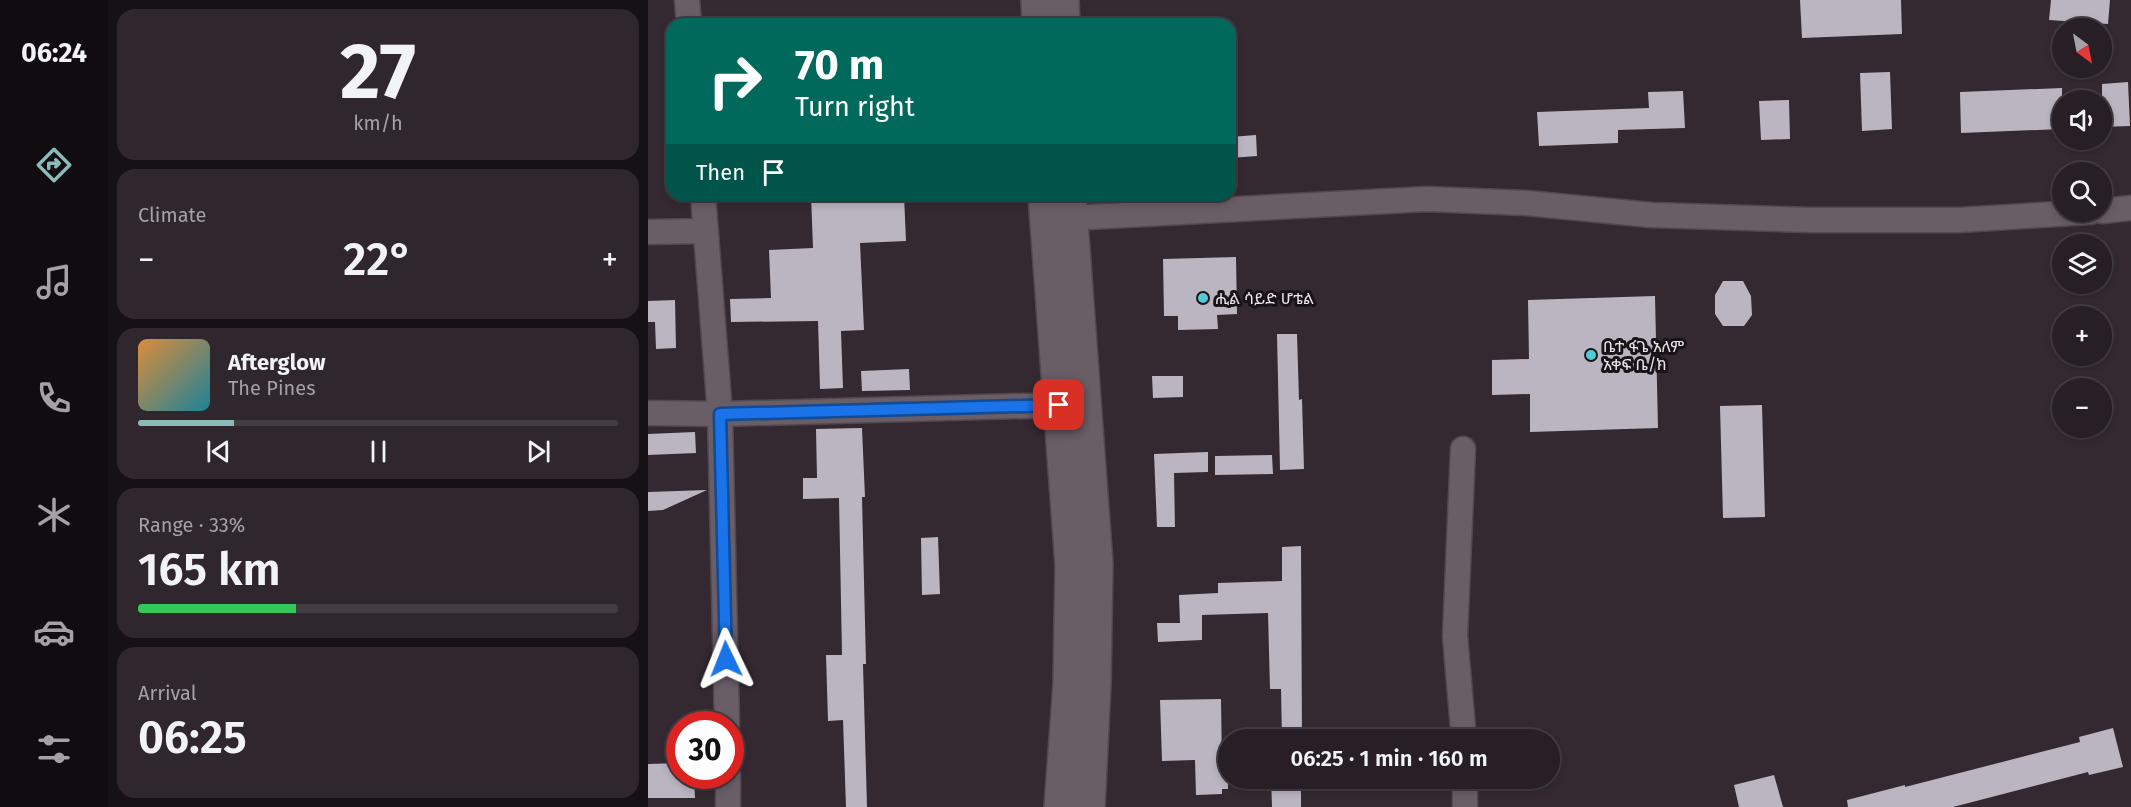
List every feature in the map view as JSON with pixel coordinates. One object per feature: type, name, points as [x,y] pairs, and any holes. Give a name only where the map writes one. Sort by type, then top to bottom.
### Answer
[{"type":"main road","points":[[1038,0],[1039,18]]},
{"type":"main road","points":[[1062,0],[1063,18]]},
{"type":"main road","points":[[1045,201],[1072,565],[1070,684],[1061,807]]},
{"type":"main road","points":[[1070,206],[1096,564],[1094,684],[1088,807]]},
{"type":"street","points":[[687,0],[688,18]]},
{"type":"street","points":[[1070,206],[1427,199],[1526,203],[1651,215],[1810,220],[1959,220],[2052,214]]},
{"type":"street","points":[[704,201],[720,414],[728,711]]},
{"type":"street","points":[[2112,210],[2131,208]]},
{"type":"street","points":[[648,232],[706,231]]},
{"type":"street","points":[[648,413],[720,414],[1059,405]]},
{"type":"street","points":[[1463,449],[1455,636],[1463,729]]},
{"type":"street","points":[[728,789],[728,807]]},
{"type":"street","points":[[1465,789],[1465,807]]},
{"type":"building","points":[[1800,0],[1901,0],[1902,34],[1802,38]]},
{"type":"building","points":[[2051,0],[2110,0],[2108,18],[2052,18],[2052,20],[2049,20]]},
{"type":"building","points":[[1890,72],[1892,129],[1862,131],[1860,73]]},
{"type":"building","points":[[2128,82],[2130,126],[2112,127],[2112,90],[2102,90],[2102,84]]},
{"type":"building","points":[[2062,88],[2062,90],[2052,90],[2052,129],[1961,133],[1960,92]]},
{"type":"building","points":[[1683,91],[1685,128],[1618,130],[1618,143],[1539,146],[1537,112],[1649,108],[1648,92]]},
{"type":"building","points":[[1789,100],[1790,139],[1761,140],[1759,101]]},
{"type":"building","points":[[1256,135],[1257,156],[1236,158],[1236,137]]},
{"type":"building","points":[[811,201],[904,201],[906,241],[860,243],[864,330],[841,331],[843,388],[820,389],[818,321],[731,322],[730,299],[771,298],[769,250],[813,248]]},
{"type":"building","points":[[1236,257],[1237,314],[1217,315],[1218,329],[1178,330],[1178,316],[1164,316],[1163,259]]},
{"type":"building","points":[[1723,281],[1743,281],[1751,296],[1752,315],[1744,326],[1723,326],[1715,314],[1715,295]]},
{"type":"building","points":[[1655,296],[1658,428],[1530,432],[1530,394],[1492,395],[1492,360],[1529,359],[1528,300]]},
{"type":"building","points":[[675,300],[676,348],[656,349],[655,322],[648,322],[648,301]]},
{"type":"building","points":[[1277,334],[1297,334],[1304,469],[1280,470]]},
{"type":"building","points":[[909,369],[910,390],[862,391],[861,371]]},
{"type":"building","points":[[1152,376],[1183,376],[1183,397],[1153,398]]},
{"type":"building","points":[[1762,405],[1765,517],[1723,518],[1720,406]]},
{"type":"building","points":[[862,428],[865,497],[862,497],[866,664],[863,664],[867,807],[846,807],[843,720],[828,721],[826,655],[842,655],[839,498],[803,499],[803,478],[817,478],[816,429]]},
{"type":"building","points":[[695,432],[696,453],[648,455],[648,434]]},
{"type":"building","points":[[1208,452],[1208,472],[1174,473],[1175,527],[1157,527],[1154,454]]},
{"type":"building","points":[[1272,455],[1273,474],[1215,475],[1215,456]]},
{"type":"building","points":[[707,490],[663,510],[648,511],[648,492]]},
{"type":"building","points":[[938,537],[940,594],[922,595],[921,538]]},
{"type":"building","points":[[1301,546],[1302,729],[1282,729],[1281,689],[1270,689],[1268,613],[1202,615],[1202,640],[1158,642],[1157,623],[1180,623],[1179,595],[1218,593],[1218,583],[1282,581],[1282,547]]},
{"type":"building","points":[[1221,699],[1221,729],[1218,729],[1218,789],[1222,789],[1222,794],[1196,795],[1195,760],[1162,761],[1160,700]]},
{"type":"building","points":[[2113,728],[2123,767],[2089,775],[2088,772],[1953,807],[1848,807],[1847,800],[2080,742],[2079,737]]},
{"type":"building","points":[[666,763],[666,789],[695,789],[695,798],[648,798],[648,764]]},
{"type":"building","points":[[1774,775],[1783,807],[1739,807],[1734,785]]},
{"type":"building","points":[[1271,789],[1301,789],[1301,807],[1272,807]]},
{"type":"place","name":"ሒል ሳይድ ሆቴል","points":[[1203,298]]},
{"type":"place","name":"ቤተ ፋጌ አለም አቀፍ ቤ/ክ","points":[[1591,355]]},
{"type":"route","points":[[726,659],[720,414],[1059,405]]}]
